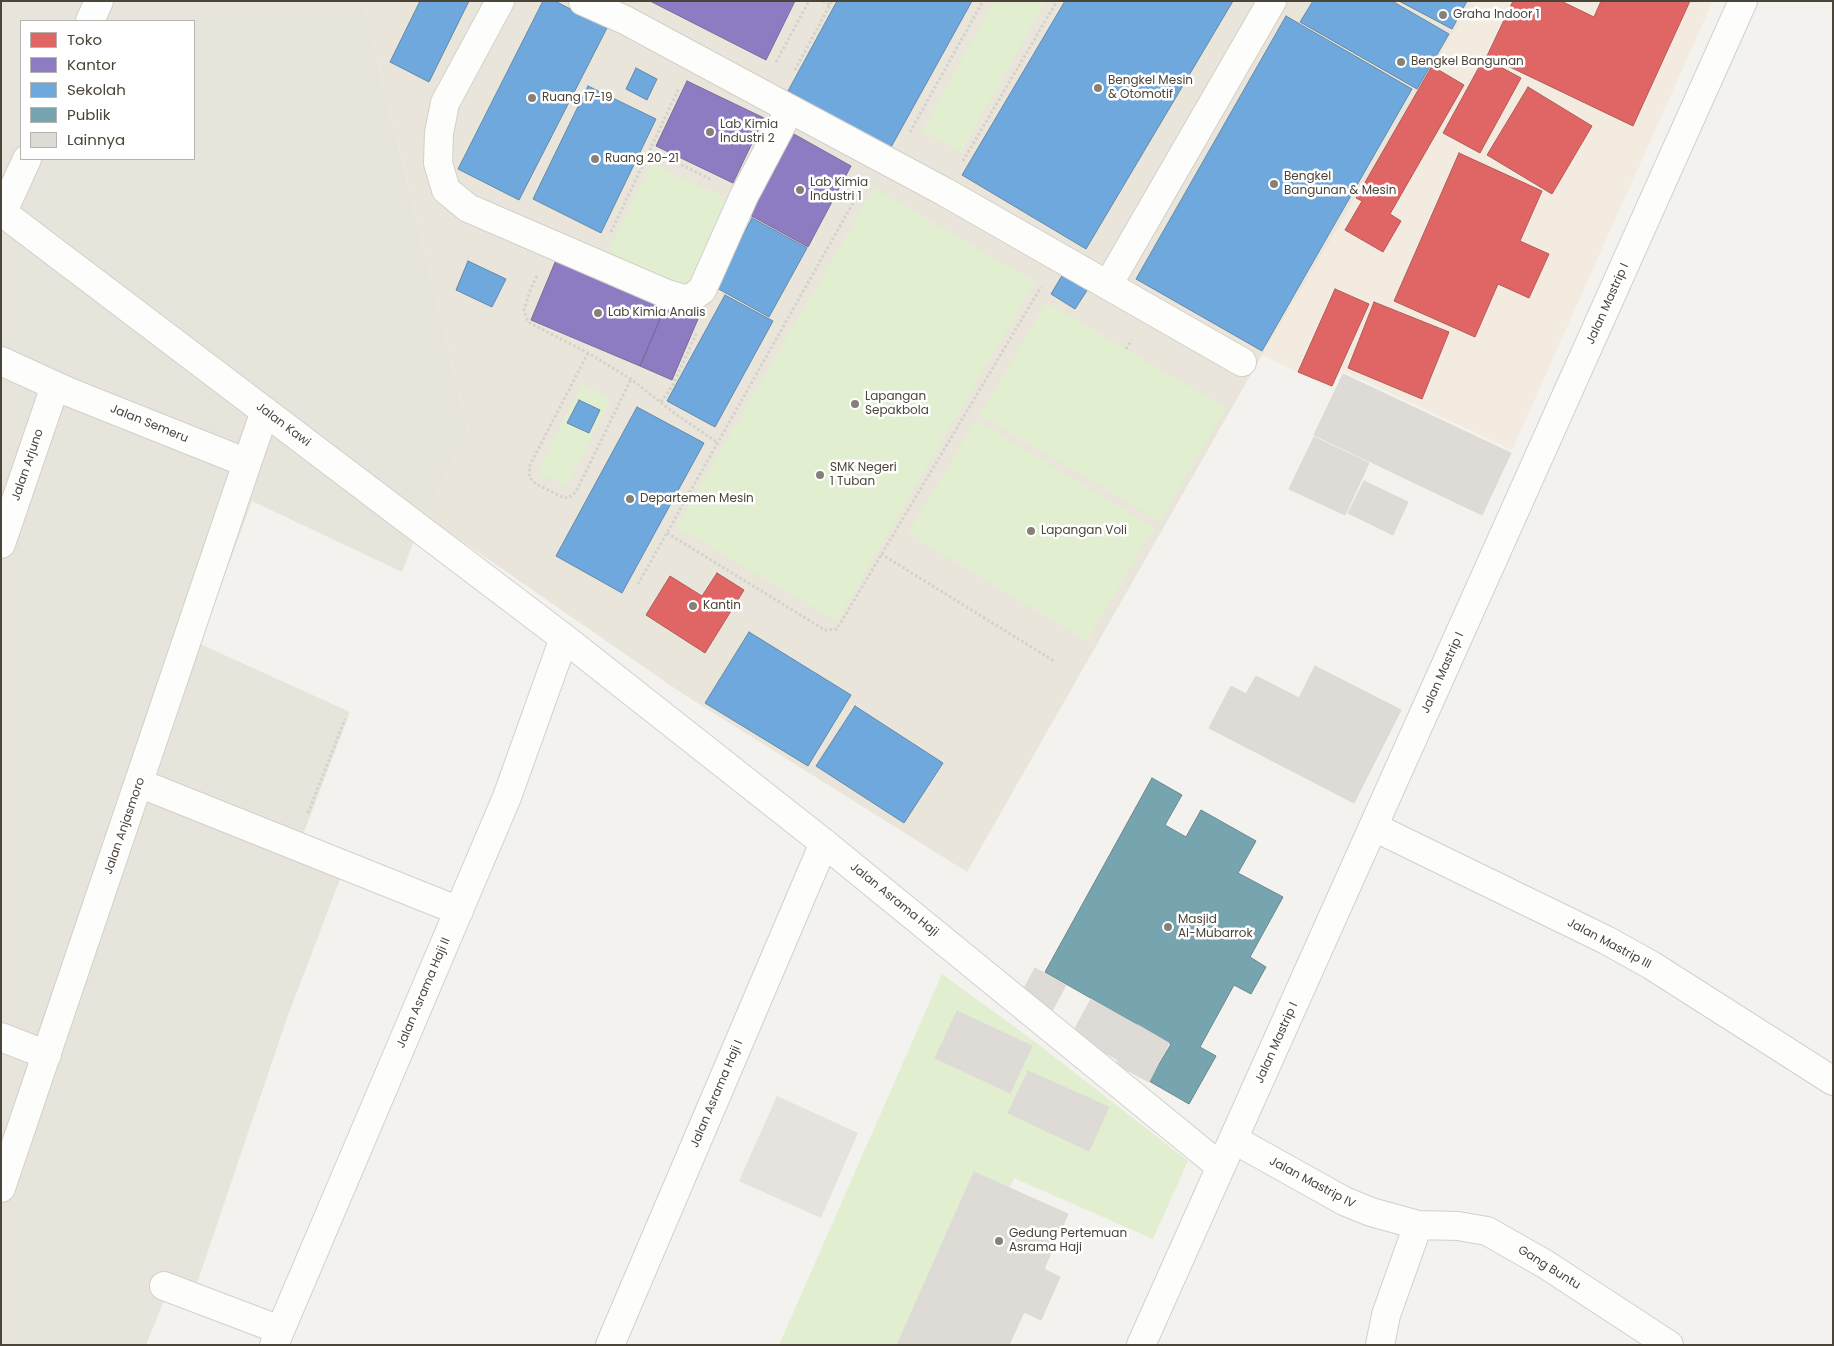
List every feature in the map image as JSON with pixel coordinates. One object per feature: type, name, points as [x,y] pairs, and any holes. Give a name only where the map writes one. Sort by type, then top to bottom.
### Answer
[{"type":"street","points":[[90,20],[99,1]]},
{"type":"street","points":[[500,1],[446,103],[439,133],[438,163],[446,190],[460,203],[678,298],[691,298],[702,290],[744,196],[790,109]]},
{"type":"street","points":[[583,1],[626,20],[887,160],[1059,256],[1242,362]]},
{"type":"street","points":[[1108,285],[1272,1]]},
{"type":"street","name":"Jalan Mastrip I","points":[[1140,1345],[1743,1]]},
{"type":"street","points":[[2,214],[28,160]]},
{"type":"street","name":"Jalan Kawi","points":[[2,214],[564,638]]},
{"type":"street","name":"Jalan Semeru","points":[[1,361],[55,386],[247,463]]},
{"type":"street","name":"Jalan Arjuno","points":[[1,544],[55,386]]},
{"type":"street","points":[[247,463],[265,411]]},
{"type":"street","name":"Jalan Anjasmoro","points":[[1,1188],[247,463]]},
{"type":"street","name":"Jalan Asrama Haji","points":[[564,638],[824,843],[1221,1166]]},
{"type":"street","name":"Jalan Asrama Haji II","points":[[277,1338],[510,789],[564,638]]},
{"type":"street","points":[[139,783],[459,911]]},
{"type":"street","name":"Jalan Mastrip III","points":[[1374,827],[1606,940],[1651,965],[1833,1081]]},
{"type":"street","name":"Jalan Asrama Haji I","points":[[610,1345],[824,843]]},
{"type":"street","points":[[1,1037],[47,1055]]},
{"type":"street","name":"Jalan Mastrip IV","points":[[1233,1139],[1344,1202],[1388,1218],[1418,1225]]},
{"type":"street","points":[[1380,1345],[1386,1315],[1418,1225]]},
{"type":"street","name":"Gang Buntu","points":[[1418,1225],[1458,1226],[1487,1231],[1545,1264],[1669,1345]]},
{"type":"street","points":[[164,1286],[277,1338]]},
{"type":"path","points":[[760,91],[809,1]]},
{"type":"path","points":[[793,73],[831,3],[823,1]]},
{"type":"path","points":[[638,584],[718,443],[983,1]]},
{"type":"path","points":[[945,192],[1057,1]]},
{"type":"path","points":[[607,241],[694,56]]},
{"type":"path","points":[[650,149],[744,196]]},
{"type":"path","points":[[552,244],[531,288],[524,310],[528,322],[631,378],[718,443]]},
{"type":"path","points":[[667,533],[825,630],[832,630],[840,625],[1059,256]]},
{"type":"path","points":[[662,402],[673,385],[702,320],[704,300],[702,290]]},
{"type":"path","points":[[588,353],[530,465],[529,477],[536,484],[562,497],[568,498],[576,492],[631,378]]},
{"type":"path","points":[[881,554],[1054,661]]},
{"type":"path","points":[[295,846],[345,719]]},
{"type":"shaded area","points":[[1,1],[363,1],[469,434],[424,515],[402,572],[252,501],[200,644],[350,712],[301,840],[345,866],[287,1018],[191,1301],[167,1293],[146,1345],[1,1345]]},
{"type":"shaded area","name":"SMK Negeri 1 Tuban","points":[[363,1],[1472,1],[1262,355],[967,872],[680,692],[424,515],[469,434]]},
{"type":"shaded area","points":[[1472,1],[1713,1],[1512,450],[1341,370],[1332,389],[1262,355]]},
{"type":"shaded area","points":[[777,1096],[858,1133],[821,1218],[739,1181]]},
{"type":"green space","points":[[994,1],[1039,1],[1044,4],[961,153],[922,131]]},
{"type":"green space","points":[[651,163],[730,200],[687,290],[608,252]]},
{"type":"green space","name":"Lapangan Sepakbola","points":[[874,188],[1035,282],[837,621],[676,527]]},
{"type":"green space","name":"Lapangan Voli","points":[[1046,302],[1226,408],[1160,521],[980,415]]},
{"type":"green space","points":[[582,384],[611,399],[567,487],[537,472]]},
{"type":"green space","name":"Lapangan Voli","points":[[976,420],[1154,528],[1087,641],[908,533]]},
{"type":"green space","points":[[942,974],[1038,1044],[1188,1161],[1153,1239],[1014,1178],[1009,1188],[974,1172],[897,1345],[779,1345]],"holes":[[[957,1011],[1032,1046],[1010,1093],[935,1058]],[[1027,1071],[1109,1107],[1089,1151],[1008,1113]]]},
{"type":"building: Toko","points":[[1513,1],[1561,1],[1594,17],[1601,1],[1690,1],[1633,126],[1487,56]]},
{"type":"building: Toko","points":[[1484,58],[1521,78],[1480,153],[1443,133]]},
{"type":"building: Toko","points":[[1432,66],[1464,85],[1390,214],[1401,221],[1383,252],[1345,230],[1362,201],[1356,198]]},
{"type":"building: Toko","points":[[1528,87],[1592,126],[1552,194],[1487,155]]},
{"type":"building: Toko","points":[[1459,153],[1542,191],[1520,241],[1549,254],[1529,298],[1498,284],[1475,337],[1394,301]]},
{"type":"building: Toko","points":[[1335,289],[1369,304],[1332,386],[1298,372]]},
{"type":"building: Toko","points":[[1374,302],[1449,332],[1422,399],[1348,368]]},
{"type":"building: Toko","name":"Kantin","points":[[717,573],[744,590],[705,653],[646,615],[670,576],[702,596]]},
{"type":"building: Kantor","points":[[650,1],[795,1],[766,60]]},
{"type":"building: Kantor","name":"Lab Kimia Industri 2","points":[[687,81],[764,118],[733,183],[656,146]]},
{"type":"building: Kantor","name":"Lab Kimia Industri 1","points":[[792,133],[851,166],[808,247],[748,214]]},
{"type":"building: Kantor","name":"Lab Kimia Analis","points":[[556,260],[666,305],[640,366],[531,320]]},
{"type":"building: Kantor","points":[[666,305],[698,319],[672,380],[640,366]]},
{"type":"building: Sekolah","points":[[420,1],[469,1],[429,82],[390,62]]},
{"type":"building: Sekolah","name":"Ruang 17-19","points":[[543,1],[555,1],[607,28],[519,200],[458,169]]},
{"type":"building: Sekolah","points":[[837,1],[972,1],[890,149],[788,91]]},
{"type":"building: Sekolah","name":"Bengkel Mesin & Otomotif","points":[[1065,1],[1233,1],[1086,249],[962,175]]},
{"type":"building: Sekolah","name":"Bengkel Bangunan","points":[[1313,1],[1392,1],[1449,34],[1417,89],[1300,22]]},
{"type":"building: Sekolah","name":"Graha Indoor 1","points":[[1399,1],[1467,1],[1452,29]]},
{"type":"building: Sekolah","name":"Bengkel Bangunan & Mesin","points":[[1286,16],[1412,89],[1262,351],[1136,279]]},
{"type":"building: Sekolah","points":[[636,68],[657,79],[647,100],[626,89]]},
{"type":"building: Sekolah","name":"Ruang 20-21","points":[[588,86],[656,119],[601,233],[533,199]]},
{"type":"building: Sekolah","points":[[752,218],[807,248],[769,317],[715,287]]},
{"type":"building: Sekolah","points":[[468,261],[506,279],[492,307],[456,290]]},
{"type":"building: Sekolah","points":[[1063,274],[1088,289],[1075,309],[1051,294]]},
{"type":"building: Sekolah","points":[[725,295],[773,321],[715,427],[667,401]]},
{"type":"building: Sekolah","points":[[579,400],[600,410],[589,433],[567,423]]},
{"type":"building: Sekolah","name":"Departemen Mesin","points":[[637,407],[704,443],[622,593],[556,556]]},
{"type":"building: Sekolah","points":[[749,632],[851,695],[808,766],[705,703]]},
{"type":"building: Sekolah","points":[[855,706],[943,763],[904,823],[816,766]]},
{"type":"building: Publik","name":"Masjid Al-Mubarrok","points":[[1152,778],[1182,795],[1165,825],[1186,837],[1201,810],[1256,841],[1238,873],[1283,897],[1250,957],[1266,967],[1251,994],[1234,985],[1200,1047],[1216,1056],[1189,1104],[1149,1081],[1171,1044],[1045,972]]},
{"type":"building: Lainnya","points":[[1343,374],[1511,453],[1482,515],[1314,435]]},
{"type":"building: Lainnya","points":[[1314,437],[1369,463],[1345,515],[1289,489]]},
{"type":"building: Lainnya","points":[[1364,481],[1408,502],[1393,535],[1348,513]]},
{"type":"building: Lainnya","points":[[1315,666],[1401,710],[1354,803],[1209,728],[1231,686],[1246,694],[1256,676],[1299,698]]},
{"type":"building: Lainnya","points":[[1035,968],[1066,985],[1051,1013],[1020,996]]},
{"type":"building: Lainnya","points":[[1091,999],[1137,1025],[1118,1060],[1072,1034]]},
{"type":"building: Lainnya","points":[[957,1011],[1032,1046],[1010,1093],[935,1058]]},
{"type":"building: Lainnya","points":[[1138,1025],[1169,1043],[1149,1082],[1116,1064]]},
{"type":"building: Lainnya","points":[[1028,1071],[1109,1107],[1089,1151],[1008,1113]]},
{"type":"building: Lainnya","name":"Gedung Pertemuan Asrama Haji","points":[[974,1172],[1068,1214],[1044,1269],[1060,1277],[1041,1320],[1024,1312],[1009,1345],[897,1345]]},
{"type":"place","name":"Graha Indoor 1","points":[[1443,15]]},
{"type":"place","name":"Bengkel Bangunan","points":[[1401,62]]},
{"type":"place","name":"Bengkel Mesin & Otomotif","points":[[1098,88]]},
{"type":"place","name":"Ruang 17-19","points":[[532,98]]},
{"type":"place","name":"Lab Kimia Industri 2","points":[[710,132]]},
{"type":"place","name":"Ruang 20-21","points":[[595,159]]},
{"type":"place","name":"Bengkel Bangunan & Mesin","points":[[1274,184]]},
{"type":"place","name":"Lab Kimia Industri 1","points":[[800,190]]},
{"type":"place","name":"Lab Kimia Analis","points":[[598,313]]},
{"type":"place","name":"Lapangan Sepakbola","points":[[855,404]]},
{"type":"place","name":"SMK Negeri 1 Tuban","points":[[820,475]]},
{"type":"place","name":"Departemen Mesin","points":[[630,499]]},
{"type":"place","name":"Lapangan Voli","points":[[1031,531]]},
{"type":"place","name":"Kantin","points":[[693,606]]},
{"type":"place","name":"Masjid Al-Mubarrok","points":[[1168,927]]},
{"type":"place","name":"Gedung Pertemuan Asrama Haji","points":[[999,1241]]}]
